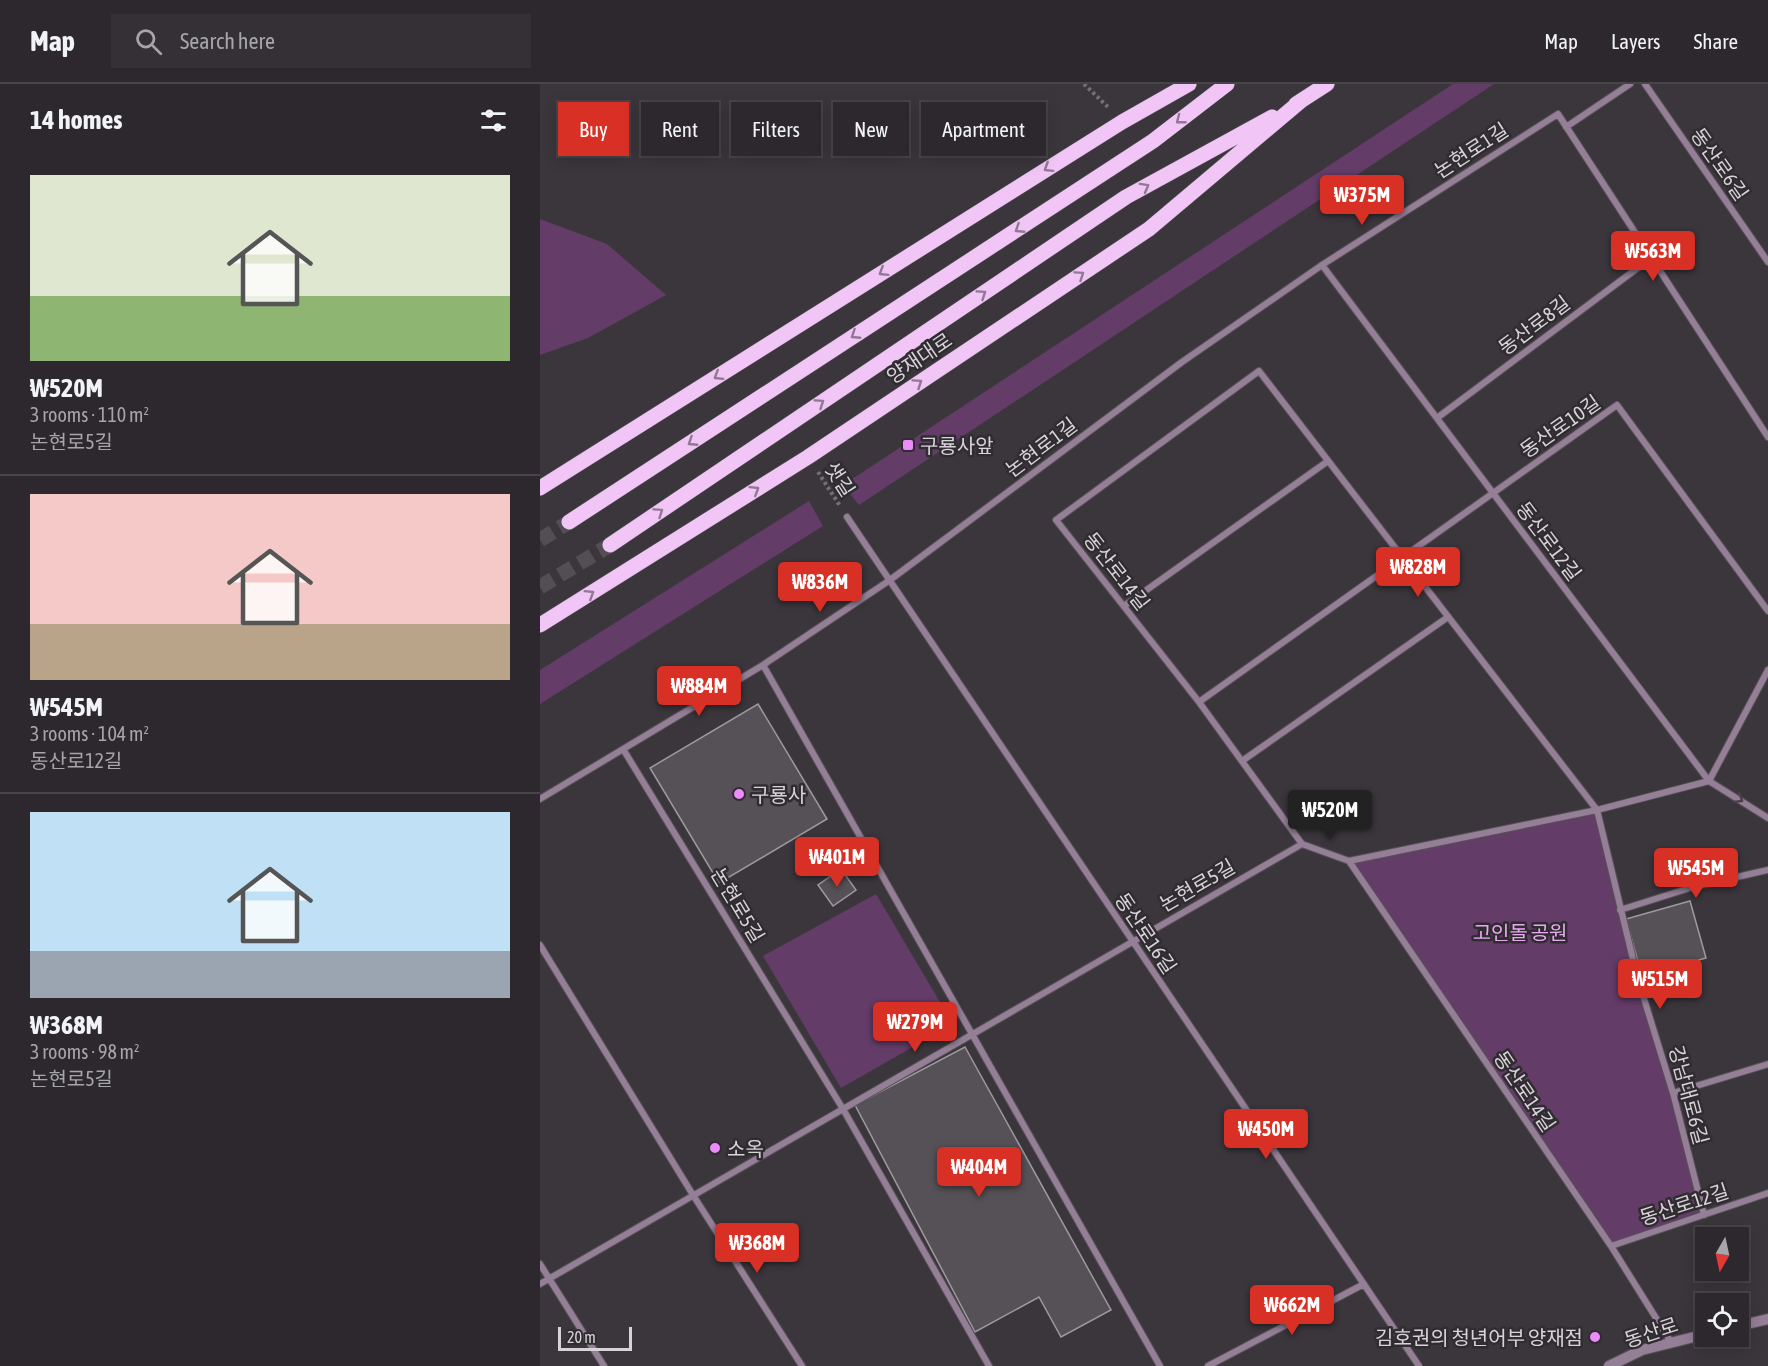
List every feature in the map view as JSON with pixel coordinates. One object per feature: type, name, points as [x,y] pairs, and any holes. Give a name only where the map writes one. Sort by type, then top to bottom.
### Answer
[{"type":"main road","points":[[540,488],[1122,122],[1189,84]]},
{"type":"main road","points":[[569,522],[1153,141],[1227,84]]},
{"type":"main road","name":"양재대로","points":[[610,545],[1126,197],[1327,84]]},
{"type":"main road","name":"양재대로","points":[[540,625],[808,457],[1149,229],[1302,100]]},
{"type":"street","points":[[1630,84],[1566,127],[1768,437]]},
{"type":"street","name":"동산로6길","points":[[1645,84],[1768,262]]},
{"type":"street","name":"논현로1길","points":[[540,799],[763,665],[890,580],[1182,362],[1322,265],[1558,114],[1566,127]]},
{"type":"street","name":"동산로8길","points":[[1437,418],[1651,258]]},
{"type":"street","name":"동산로12길","points":[[1322,265],[1709,781],[1768,818]]},
{"type":"street","name":"동산로14길","points":[[1302,844],[1199,702],[1056,520],[1259,371],[1328,461]]},
{"type":"street","name":"동산로10길","points":[[1199,702],[1617,405],[1768,611]]},
{"type":"street","points":[[1124,606],[1328,461],[1596,810]]},
{"type":"street","name":"동산로16길","points":[[847,517],[1419,1366]]},
{"type":"street","points":[[1242,761],[1448,617]]},
{"type":"street","points":[[763,665],[1160,1366]]},
{"type":"street","points":[[1302,844],[1348,861],[1596,810],[1709,781],[1768,670]]},
{"type":"street","name":"논현로5길","points":[[623,748],[843,1109],[989,1366]]},
{"type":"street","name":"강남대로6길","points":[[1596,810],[1637,976],[1673,1093],[1704,1215]]},
{"type":"street","name":"논현로5길","points":[[540,1284],[1302,844]]},
{"type":"street","name":"동산로14길","points":[[1348,861],[1611,1245],[1671,1342]]},
{"type":"street","points":[[1620,910],[1693,887],[1768,870]]},
{"type":"street","points":[[540,945],[693,1196],[802,1366]]},
{"type":"street","points":[[1673,1093],[1768,1064]]},
{"type":"street","name":"동산로12길","points":[[1611,1245],[1768,1193]]},
{"type":"street","points":[[540,1264],[604,1366]]},
{"type":"street","points":[[1208,1366],[1364,1284]]},
{"type":"street","points":[[1749,1323],[1768,1319]]},
{"type":"street","name":"동산로","points":[[1609,1366],[1642,1350],[1695,1337]]},
{"type":"path","points":[[1084,84],[1122,122]]},
{"type":"path","name":"샛길","points":[[808,457],[847,517]]},
{"type":"green space","points":[[1453,84],[1494,84],[859,505],[843,485]]},
{"type":"green space","points":[[540,219],[607,244],[666,295],[588,338],[540,355]]},
{"type":"green space","points":[[809,501],[823,526],[540,704],[540,670]]},
{"type":"green space","name":"고인돌 공원","points":[[1597,810],[1620,910],[1704,1215],[1611,1246],[1349,861]]},
{"type":"green space","points":[[876,894],[953,1024],[841,1088],[763,956]]},
{"type":"building","name":"구룡사","points":[[758,704],[827,819],[719,883],[650,768]]},
{"type":"building","points":[[841,869],[856,890],[833,906],[818,885]]},
{"type":"building","points":[[1690,901],[1706,958],[1642,976],[1626,919]]},
{"type":"building","points":[[965,1047],[1111,1310],[1061,1337],[1039,1297],[975,1332],[855,1105]]},
{"type":"tunnel","points":[[540,540],[569,522]]},
{"type":"tunnel","points":[[540,587],[610,545]]},
{"type":"place","name":"구룡사앞","points":[[908,445]]},
{"type":"place","name":"구룡사","points":[[739,794]]},
{"type":"place","name":"소옥","points":[[715,1148]]},
{"type":"place","name":"김호권의 청년어부 양재점","points":[[1595,1337]]}]
